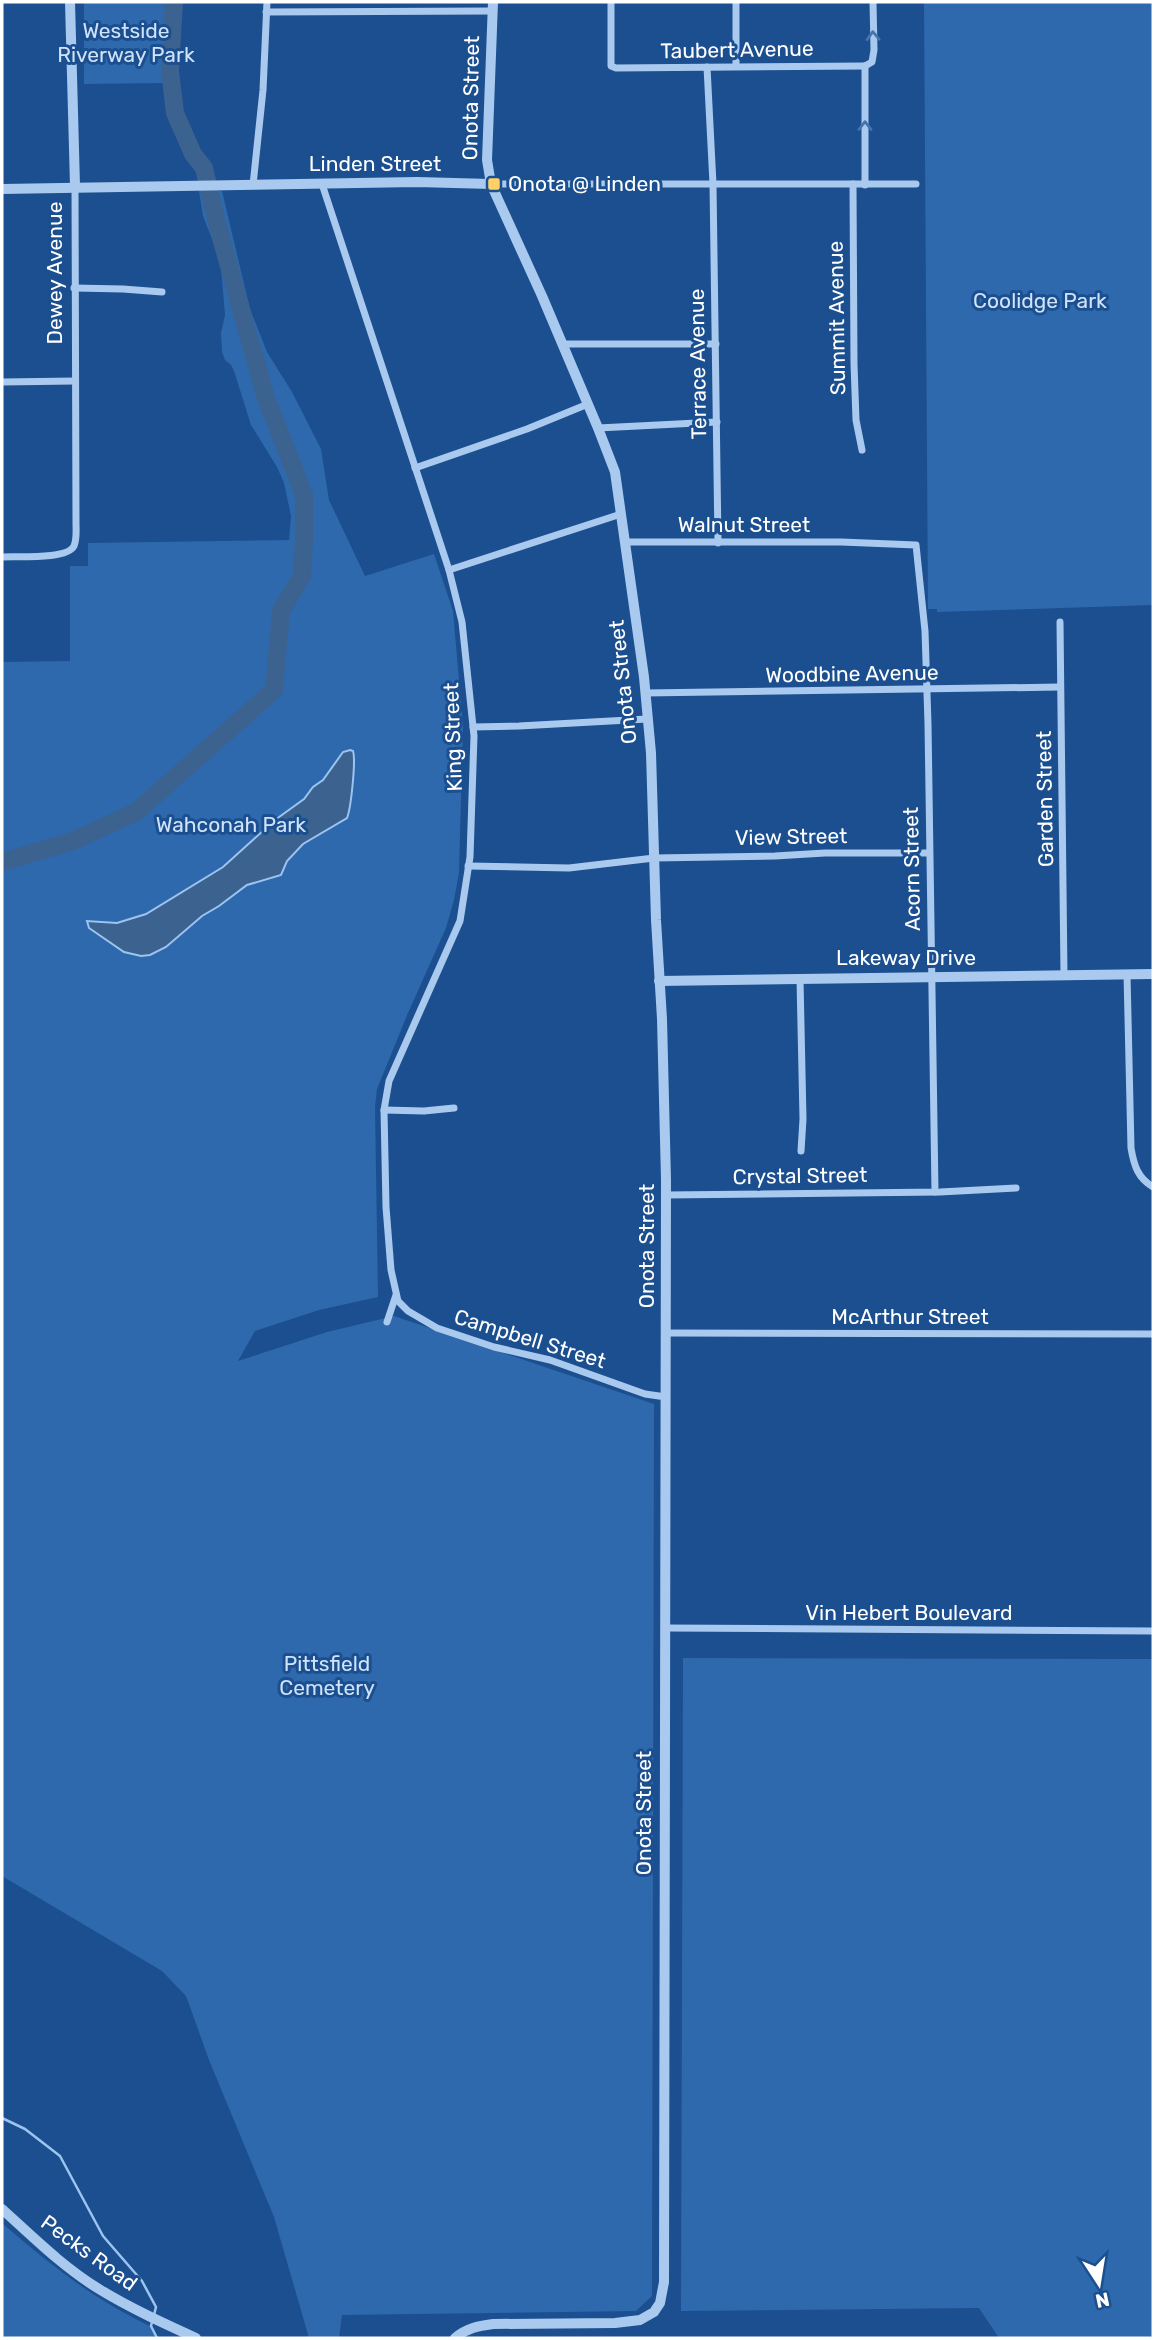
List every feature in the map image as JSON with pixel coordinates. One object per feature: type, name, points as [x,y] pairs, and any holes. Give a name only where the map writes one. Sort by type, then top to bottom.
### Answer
[{"type":"street","name":"Dewey Avenue","points":[[2,557],[60,555],[69,551],[74,544],[75,186],[70,2]]},
{"type":"street","points":[[253,185],[263,90],[267,2]]},
{"type":"street","name":"Taubert Avenue","points":[[611,2],[611,66],[616,68],[865,66]]},
{"type":"street","points":[[736,2],[736,66]]},
{"type":"street","points":[[865,185],[865,66],[872,62],[874,50],[873,2]]},
{"type":"street","points":[[266,12],[492,7]]},
{"type":"street","name":"Onota Street","points":[[455,2338],[476,2326],[493,2324],[615,2323],[640,2320],[654,2312],[663,2294],[666,1195],[648,719],[615,472],[491,184],[487,160],[492,7]]},
{"type":"street","name":"Terrace Avenue","points":[[708,67],[713,184],[718,543]]},
{"type":"street","name":"Linden Street","points":[[2,188],[416,182],[916,184]]},
{"type":"street","name":"King Street","points":[[322,184],[449,570],[462,622],[473,727],[473,793],[468,866],[460,921],[389,1082],[384,1110],[388,1232],[391,1270],[397,1294]]},
{"type":"street","name":"Summit Avenue","points":[[853,184],[854,375],[856,420],[862,450]]},
{"type":"street","points":[[74,288],[162,292]]},
{"type":"street","points":[[562,344],[716,344]]},
{"type":"street","points":[[2,382],[75,381]]},
{"type":"street","points":[[415,468],[527,429],[588,404]]},
{"type":"street","points":[[598,428],[717,422]]},
{"type":"street","points":[[449,570],[621,514]]},
{"type":"street","name":"Walnut Street","points":[[625,542],[916,545],[924,629]]},
{"type":"street","name":"Garden Street","points":[[1060,622],[1064,975]]},
{"type":"street","name":"Acorn Street","points":[[924,629],[935,1192]]},
{"type":"street","name":"Woodbine Avenue","points":[[645,693],[1060,687]]},
{"type":"street","points":[[473,727],[648,719]]},
{"type":"street","name":"View Street","points":[[468,866],[569,868],[654,858],[928,853]]},
{"type":"street","points":[[1128,974],[1131,1149],[1136,1171],[1143,1181],[1153,1187]]},
{"type":"street","name":"Lakeway Drive","points":[[659,981],[1153,974]]},
{"type":"street","points":[[800,979],[803,1119],[801,1151]]},
{"type":"street","points":[[384,1110],[424,1111],[454,1108]]},
{"type":"street","name":"Crystal Street","points":[[666,1195],[935,1192],[1016,1188]]},
{"type":"street","points":[[387,1322],[397,1294]]},
{"type":"street","name":"Campbell Street","points":[[397,1294],[398,1301],[408,1311],[437,1328],[494,1347],[550,1360],[645,1394],[666,1398]]},
{"type":"street","name":"McArthur Street","points":[[667,1333],[1153,1334]]},
{"type":"street","name":"Vin Hebert Boulevard","points":[[665,1628],[1153,1631]]},
{"type":"street","name":"Pecks Road","points":[[2,2209],[49,2252],[97,2288],[196,2338]]},
{"type":"green space","name":"Westside Riverway Park","points":[[84,2],[167,2],[168,83],[84,84]]},
{"type":"green space","name":"Coolidge Park","points":[[924,2],[1153,2],[1153,605],[937,612],[937,609],[928,609]]},
{"type":"green space","name":"Pittsfield Cemetery","points":[[199,191],[222,191],[250,309],[267,352],[292,392],[321,449],[329,500],[365,576],[434,554],[453,611],[463,726],[459,873],[454,900],[446,928],[377,1089],[378,1297],[319,1310],[255,1331],[238,1361],[327,1332],[394,1316],[654,1404],[652,2296],[636,2311],[342,2315],[339,2338],[309,2338],[274,2217],[209,2060],[186,1996],[162,1971],[2,1876],[2,662],[70,661],[70,566],[88,566],[88,543],[289,540],[291,516],[284,483],[251,425],[234,371],[222,352],[221,333],[225,315],[221,267],[203,216]]},
{"type":"green space","points":[[683,1658],[1153,1659],[1153,2338],[999,2338],[979,2308],[681,2311]]},
{"type":"green space","points":[[2,2223],[73,2280],[110,2305],[152,2327],[155,2338],[2,2338]]},
{"type":"shaded area","points":[[350,750],[354,756],[347,818],[303,844],[287,861],[281,875],[247,885],[202,916],[166,947],[150,955],[124,952],[89,928],[87,921],[117,923],[146,914],[223,867],[275,820],[304,799],[313,787],[323,780],[343,752]]},
{"type":"waterway","points":[[2,862],[73,841],[136,812],[274,690],[281,611],[302,576],[304,495],[266,398],[204,168],[193,154],[175,113],[170,71],[174,2]]},
{"type":"waterway","points":[[2,2118],[25,2129],[60,2156],[103,2236],[142,2281],[156,2307],[154,2315]]},
{"type":"waterway","points":[[152,2322],[151,2326],[157,2338]]},
{"type":"place","name":"Onota @ Linden","points":[[494,184]]},
{"type":"park label","name":"Wahconah Park","points":[[231,825]]}]
